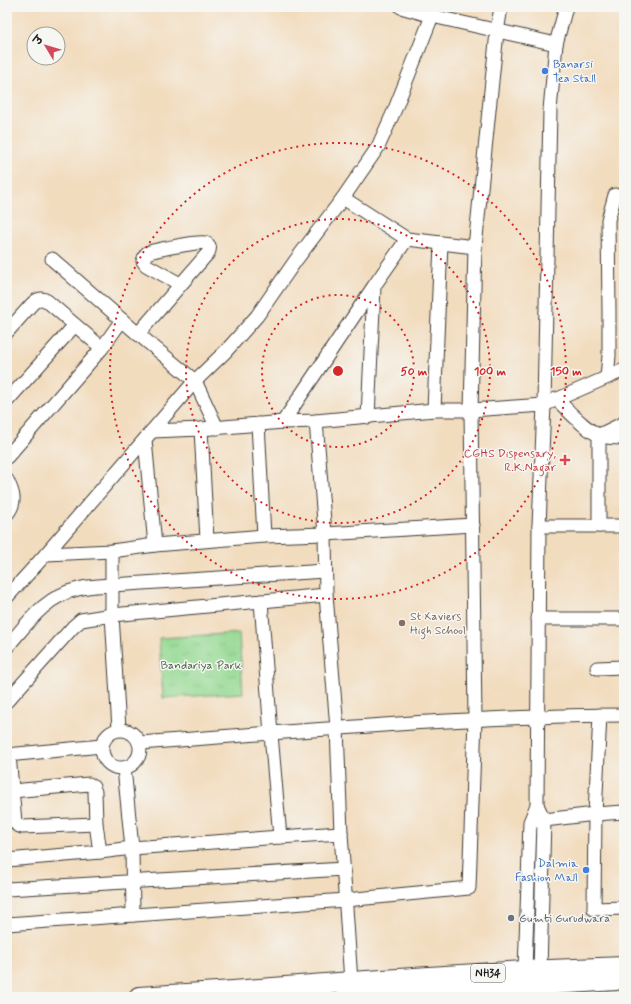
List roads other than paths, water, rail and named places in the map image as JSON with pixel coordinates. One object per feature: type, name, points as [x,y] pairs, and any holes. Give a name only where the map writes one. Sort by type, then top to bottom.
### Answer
[{"type":"highway","name":"NH34","points":[[532,984],[624,967]]},
{"type":"highway","name":"NH34","points":[[139,997],[624,980]]},
{"type":"street","points":[[401,7],[433,12],[497,32],[556,44]]},
{"type":"street","points":[[7,924],[346,900],[469,888],[475,719],[471,410],[476,247],[497,32],[501,7]]},
{"type":"street","points":[[532,984],[530,822],[537,805],[539,526],[544,405],[550,110],[556,44],[566,7]]},
{"type":"street","points":[[7,597],[195,381],[226,351],[257,316],[296,260],[343,198],[378,147],[433,12]]},
{"type":"street","points":[[607,377],[609,356],[608,220],[615,195]]},
{"type":"street","points":[[343,198],[407,239],[476,247]]},
{"type":"street","points":[[284,422],[407,239]]},
{"type":"street","points":[[138,334],[208,253],[210,249],[208,244],[202,242],[176,246],[149,252],[144,256],[143,261],[146,265],[180,284]]},
{"type":"street","points":[[434,410],[441,243]]},
{"type":"street","points":[[52,259],[138,334],[195,381],[217,428]]},
{"type":"street","points":[[368,417],[374,286]]},
{"type":"street","points":[[7,332],[36,300],[41,299],[47,301],[102,348]]},
{"type":"street","points":[[7,457],[102,348],[122,320]]},
{"type":"street","points":[[7,401],[75,325]]},
{"type":"street","points":[[148,436],[201,429],[368,417],[434,410],[471,410],[544,405],[624,370]]},
{"type":"street","points":[[556,399],[587,428],[598,435],[612,438],[624,438]]},
{"type":"street","points":[[316,421],[325,534],[326,595],[337,728],[349,989]]},
{"type":"street","points":[[598,435],[624,423]]},
{"type":"street","points":[[258,424],[264,536]]},
{"type":"street","points":[[201,429],[207,540]]},
{"type":"street","points":[[598,435],[599,526]]},
{"type":"street","points":[[148,436],[155,545]]},
{"type":"street","points":[[7,480],[13,492],[12,507],[7,514]]},
{"type":"street","points":[[46,554],[112,551],[155,545],[264,536],[325,534],[473,525]]},
{"type":"street","points":[[539,526],[624,526]]},
{"type":"street","points":[[112,551],[112,615],[119,729]]},
{"type":"street","points":[[7,647],[42,607],[58,596],[78,589],[112,584],[325,571]]},
{"type":"street","points":[[7,701],[81,620],[112,615],[326,595]]},
{"type":"street","points":[[261,601],[270,734],[280,837]]},
{"type":"street","points":[[538,619],[624,618]]},
{"type":"street","points":[[597,668],[624,667]]},
{"type":"street","points":[[600,715],[595,814],[594,909],[624,908]]},
{"type":"street","points":[[140,743],[475,719],[537,716],[624,715]]},
{"type":"street","points":[[119,729],[132,732],[140,743],[140,754],[134,763],[124,768],[115,767],[108,762],[103,755],[102,746],[105,738],[111,732],[119,729]]},
{"type":"street","points":[[96,824],[19,826],[15,822],[8,755],[102,746]]},
{"type":"street","points":[[124,768],[132,848],[133,915]]},
{"type":"street","points":[[12,791],[89,784],[93,787],[94,792],[100,852]]},
{"type":"street","points":[[532,984],[544,820],[537,805]]},
{"type":"street","points":[[530,822],[624,812]]},
{"type":"street","points":[[7,860],[132,848],[341,834]]},
{"type":"street","points":[[7,889],[344,869]]},
{"type":"place","name":"Banarsi Tea Stall","points":[[545,71]]},
{"type":"place","name":"CGHS Dispensary, R.K.Nagar","points":[[565,460]]},
{"type":"place","name":"St Xaviers High School","points":[[402,623]]},
{"type":"place","name":"Dalmia Fashion Mall","points":[[586,870]]},
{"type":"place","name":"Gumti Gurudwara","points":[[511,918]]},
{"type":"park label","name":"Bandariya Park","points":[[201,665]]}]
